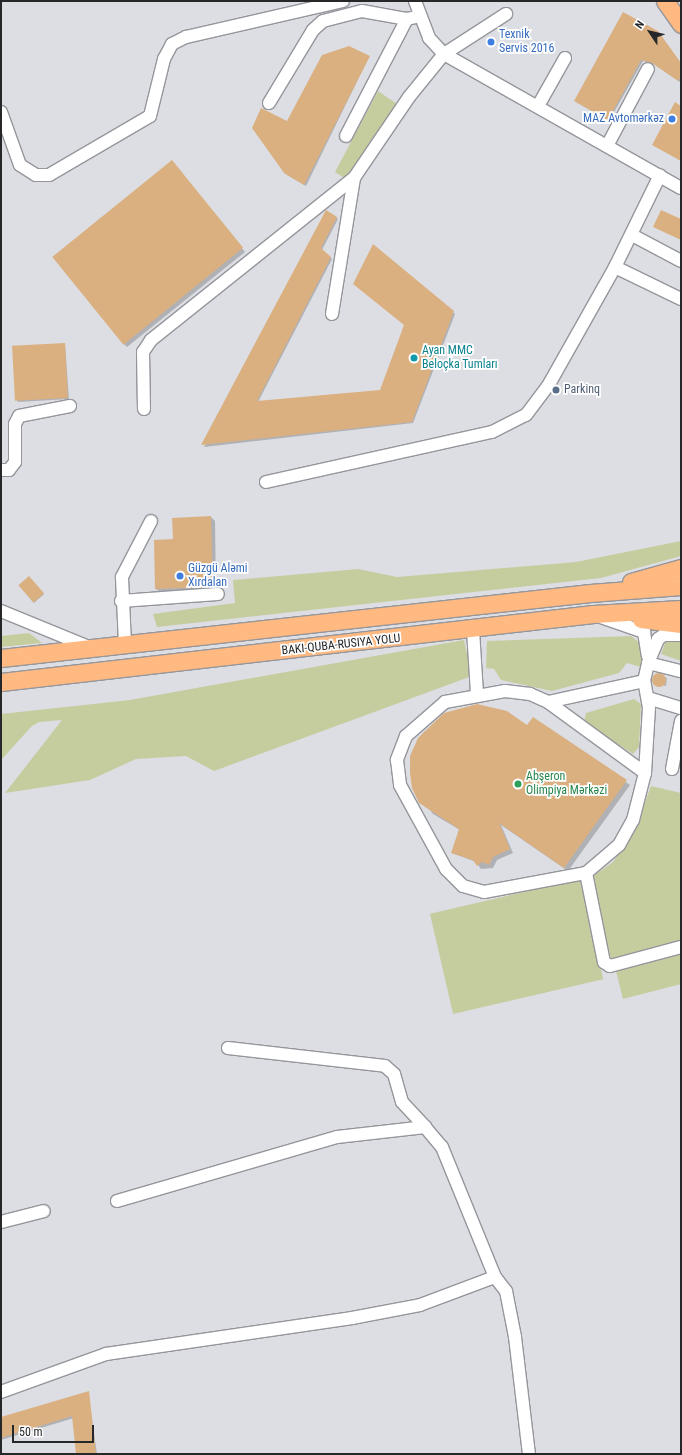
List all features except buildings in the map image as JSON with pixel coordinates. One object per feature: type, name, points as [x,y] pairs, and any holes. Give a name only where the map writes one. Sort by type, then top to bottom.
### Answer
[{"type":"highway","points":[[665,1],[681,24]]},
{"type":"highway","points":[[590,593],[681,568]]},
{"type":"highway","points":[[1,658],[590,593],[681,586]]},
{"type":"highway","points":[[1,682],[473,630],[593,614],[681,609]]},
{"type":"highway","points":[[593,614],[681,624]]},
{"type":"lane","points":[[1,112],[20,165],[36,175],[48,175],[150,116],[164,59],[172,44],[186,37],[343,1]]},
{"type":"lane","points":[[415,1],[429,38],[444,54],[681,188]]},
{"type":"lane","points":[[269,103],[312,30],[323,21],[362,11],[407,19],[420,16]]},
{"type":"lane","points":[[144,409],[143,352],[151,340],[354,178],[409,97],[444,54],[506,14]]},
{"type":"lane","points":[[346,136],[407,19]]},
{"type":"lane","points":[[538,106],[565,58]]},
{"type":"lane","points":[[607,146],[648,69]]},
{"type":"lane","points":[[266,482],[511,425],[526,415],[548,386],[615,267],[632,235],[660,175]]},
{"type":"lane","points":[[332,314],[354,178]]},
{"type":"lane","points":[[632,235],[681,262]]},
{"type":"lane","points":[[615,267],[681,299]]},
{"type":"lane","points":[[1,470],[9,470],[15,462],[15,424],[19,416],[70,406]]},
{"type":"lane","points":[[125,644],[121,601],[122,577],[151,521]]},
{"type":"lane","points":[[121,601],[218,594]]},
{"type":"lane","points":[[1,611],[92,648]]},
{"type":"lane","points":[[593,614],[644,632],[648,640],[648,663]]},
{"type":"lane","points":[[473,630],[477,693]]},
{"type":"lane","points":[[645,773],[548,702],[519,692],[477,693],[445,702],[426,715],[406,736],[397,760],[400,786],[446,869],[463,886],[484,892],[586,873],[610,855],[627,833],[645,773],[648,698],[644,681],[648,663],[658,639],[671,634],[681,636]]},
{"type":"lane","points":[[648,663],[681,671]]},
{"type":"lane","points":[[548,702],[644,681]]},
{"type":"lane","points":[[648,698],[681,708]]},
{"type":"lane","points":[[672,769],[681,721]]},
{"type":"lane","points":[[586,873],[604,962],[610,966],[681,947]]},
{"type":"lane","points":[[228,1048],[385,1066],[394,1074],[402,1102],[442,1148],[495,1277],[506,1291],[515,1338],[528,1454]]},
{"type":"lane","points":[[117,1201],[337,1137],[425,1127]]},
{"type":"lane","points":[[1,1222],[44,1211]]},
{"type":"lane","points":[[1,1392],[106,1354],[420,1305],[495,1277]]},
{"type":"green space","points":[[378,91],[397,104],[348,180],[335,172]]},
{"type":"green space","points":[[681,541],[681,556],[601,578],[157,627],[153,614],[235,603],[233,580],[358,569],[397,577],[576,562]]},
{"type":"green space","points":[[29,633],[42,643],[1,647],[1,636]]},
{"type":"green space","points":[[631,636],[641,644],[644,668],[627,663],[619,673],[552,691],[501,680],[494,669],[486,668],[487,641]]},
{"type":"green space","points":[[667,638],[681,641],[681,661],[661,654]]},
{"type":"green space","points":[[464,640],[472,676],[214,771],[186,756],[136,759],[90,780],[5,793],[62,720],[39,722],[32,726],[1,760],[1,714],[130,700]]},
{"type":"green space","points":[[634,699],[641,704],[639,747],[633,754],[584,722],[586,713]]},
{"type":"green space","points":[[651,786],[681,793],[681,940],[611,959],[592,877],[613,862],[633,834]]},
{"type":"green space","points":[[580,879],[603,979],[453,1014],[430,914]]},
{"type":"green space","points":[[681,952],[681,984],[623,999],[615,967]]},
{"type":"place","name":"Texnik Servis 2016","points":[[491,42]]},
{"type":"place","name":"MAZ Avtomərkəz","points":[[672,119]]},
{"type":"place","name":"Ayan MMC Beloçka Tumları","points":[[414,358]]},
{"type":"place","name":"Parkinq","points":[[556,390]]},
{"type":"place","name":"Güzgü Aləmi Xırdalan","points":[[180,576]]},
{"type":"place","name":"Abşeron Olimpiya Mərkəzi","points":[[518,784]]}]
